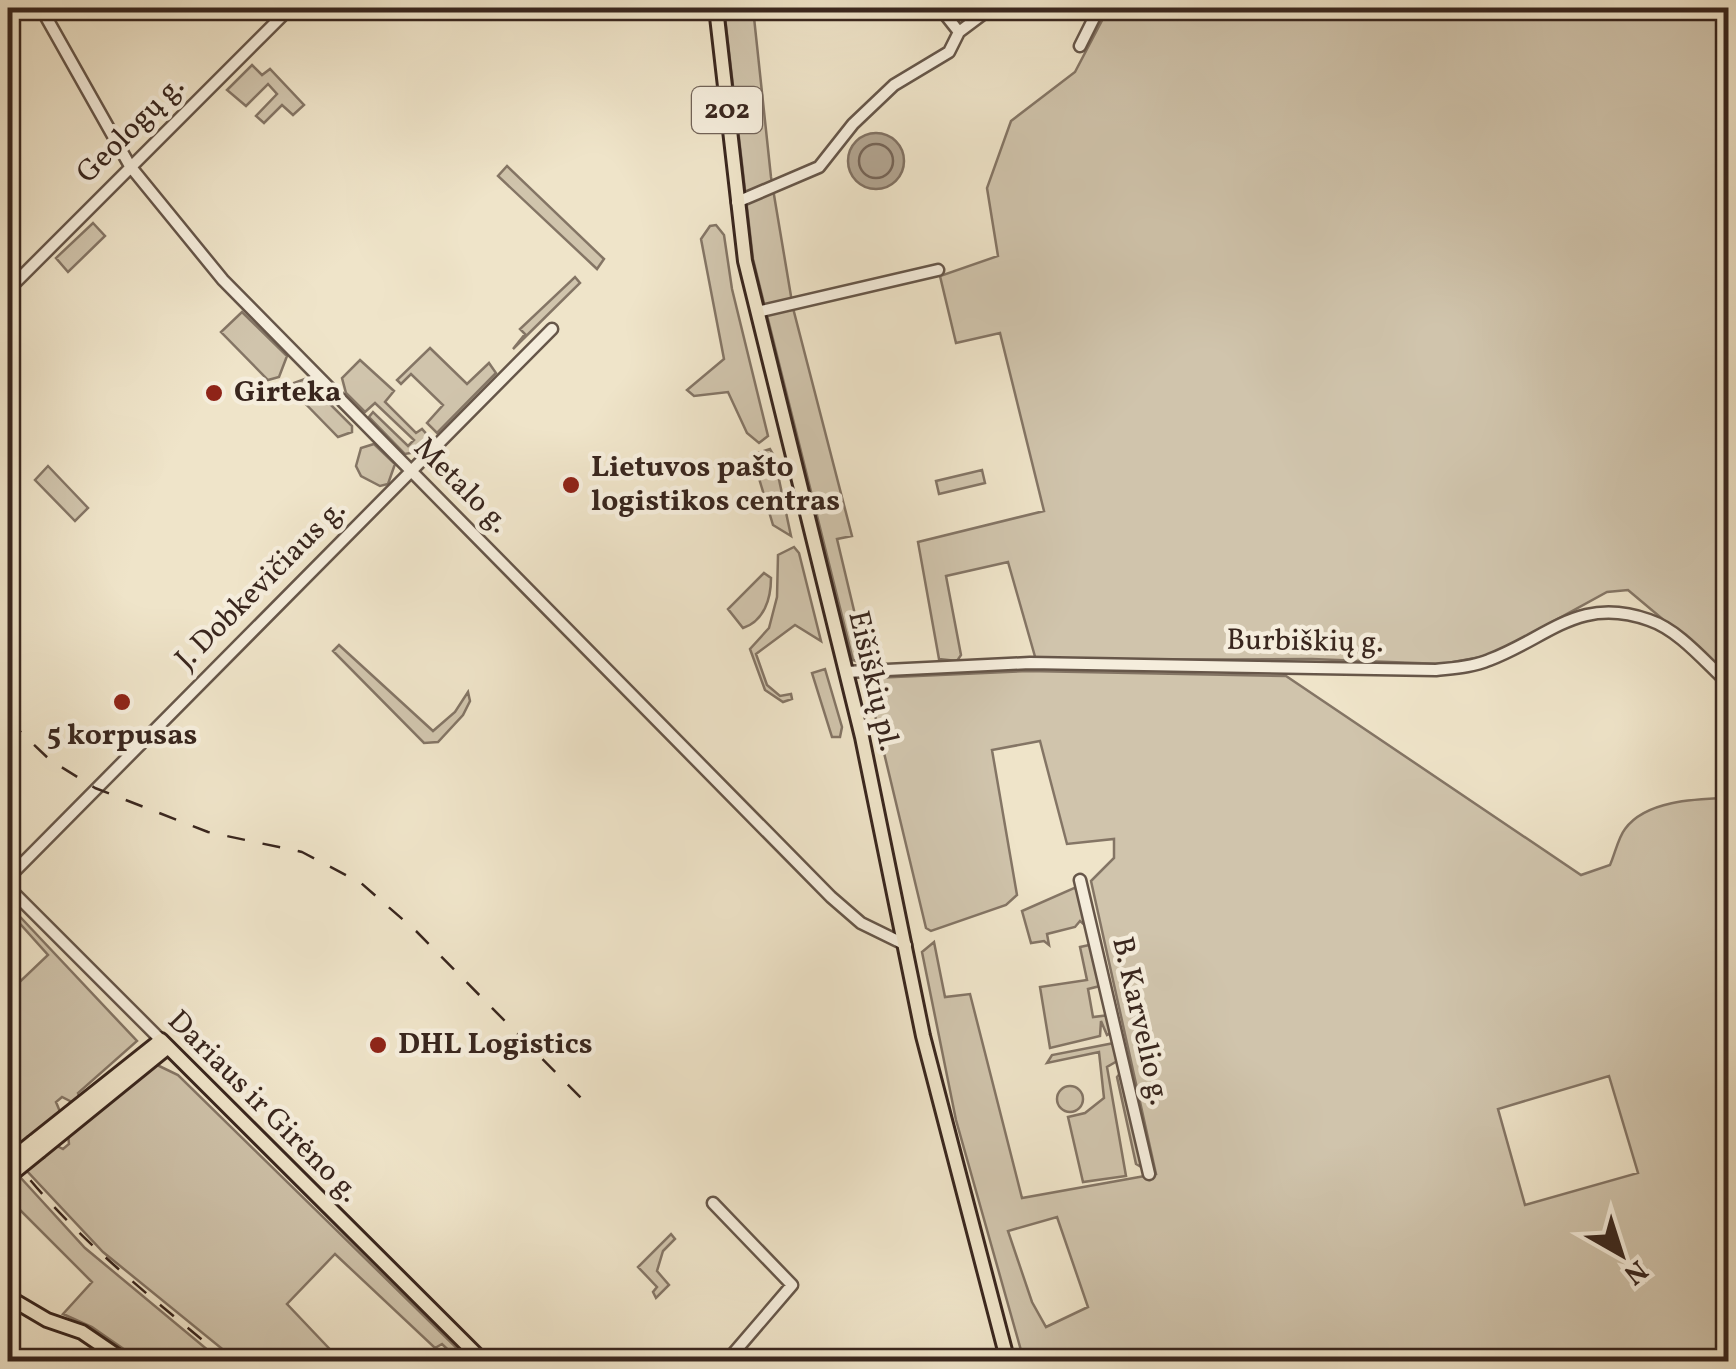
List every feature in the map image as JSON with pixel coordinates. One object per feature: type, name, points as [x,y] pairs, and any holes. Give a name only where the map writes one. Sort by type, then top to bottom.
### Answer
[{"type":"main road","name":"Eišiškių pl.","points":[[716,8],[738,202],[757,312],[846,672],[924,1036],[1008,1362]]},
{"type":"main road","points":[[8,1162],[36,1146],[165,1044]]},
{"type":"main road","name":"Dariaus ir Girėno g.","points":[[165,1044],[484,1362]]},
{"type":"main road","points":[[8,1177],[36,1146]]},
{"type":"main road","points":[[10,1297],[47,1320],[82,1332],[126,1362]]},
{"type":"street","name":"Metalo g.","points":[[41,8],[130,166],[235,294],[831,897],[861,923],[906,945]]},
{"type":"street","name":"Geologų g.","points":[[8,290],[290,8]]},
{"type":"street","points":[[940,8],[959,32]]},
{"type":"street","points":[[738,202],[818,167],[853,124],[894,86],[949,52],[959,32],[991,8]]},
{"type":"street","points":[[1080,46],[1099,8]]},
{"type":"street","points":[[757,312],[938,270]]},
{"type":"street","name":"J. Dobkevičiaus g.","points":[[8,878],[552,330]]},
{"type":"street","name":"Burbiškių g.","points":[[846,672],[1030,663],[1436,670],[1489,660],[1546,628],[1589,614],[1651,620],[1677,636],[1728,682]]},
{"type":"street","name":"B. Karvelio g.","points":[[1080,880],[1149,1174]]},
{"type":"street","name":"Dariaus ir Girėno g.","points":[[8,887],[165,1044]]},
{"type":"street","points":[[714,1203],[792,1285],[726,1362]]},
{"type":"shaded area","points":[[724,8],[753,8],[771,177],[793,308],[852,536],[837,539],[867,665],[853,660],[753,259]]},
{"type":"shaded area","points":[[1728,8],[1728,674],[1628,590],[1607,592],[1492,655],[1442,664],[1312,659],[1036,660],[1008,562],[946,576],[961,655],[957,661],[939,659],[918,542],[1044,511],[1000,333],[956,343],[940,276],[998,256],[987,188],[1011,121],[1075,72],[1107,11]]},
{"type":"shaded area","points":[[252,65],[262,75],[270,69],[304,105],[293,115],[282,105],[264,123],[256,116],[277,94],[268,84],[246,106],[227,90]]},
{"type":"shaded area","points":[[507,166],[604,259],[597,269],[498,176]]},
{"type":"shaded area","points":[[93,223],[105,236],[68,272],[56,258]]},
{"type":"shaded area","points":[[716,225],[724,235],[732,289],[768,436],[759,443],[747,433],[728,392],[694,396],[687,390],[724,359],[701,239],[710,226]]},
{"type":"shaded area","points":[[575,277],[580,283],[513,349],[525,334],[520,329]]},
{"type":"shaded area","points":[[242,312],[287,356],[279,377],[268,380],[221,332]]},
{"type":"shaded area","points":[[430,348],[467,384],[489,363],[496,373],[437,433],[427,423],[443,405],[411,374],[401,384],[397,380]]},
{"type":"shaded area","points":[[360,360],[394,391],[385,402],[416,433],[422,429],[430,438],[416,452],[405,454],[369,417],[373,412],[408,446],[414,440],[375,403],[365,412],[346,393],[342,378]]},
{"type":"shaded area","points":[[305,379],[352,426],[352,432],[338,437],[292,390],[294,383]]},
{"type":"shaded area","points":[[374,444],[395,464],[388,484],[380,486],[361,476],[356,466],[361,448]]},
{"type":"shaded area","points":[[770,449],[791,536],[773,525],[752,455]]},
{"type":"shaded area","points":[[48,466],[88,508],[75,521],[35,480]]},
{"type":"shaded area","points":[[982,470],[985,483],[939,494],[936,481]]},
{"type":"shaded area","points":[[794,547],[799,553],[821,641],[795,625],[756,654],[767,685],[780,696],[791,694],[792,699],[783,702],[765,690],[750,649],[769,628],[777,597],[778,555]]},
{"type":"shaded area","points":[[764,573],[771,578],[768,601],[761,615],[743,628],[728,609]]},
{"type":"shaded area","points":[[339,645],[433,731],[455,712],[468,692],[470,701],[463,715],[438,742],[424,743],[333,651]]},
{"type":"shaded area","points":[[825,669],[842,727],[840,737],[832,737],[812,673]]},
{"type":"shaded area","points":[[1028,671],[1286,676],[1581,875],[1610,865],[1625,829],[1646,812],[1673,803],[1728,798],[1728,1361],[1024,1361],[956,1120],[922,952],[934,942],[945,997],[970,994],[1022,1198],[1156,1174],[1091,881],[1114,858],[1114,839],[1067,844],[1040,741],[992,750],[1017,895],[1006,905],[931,931],[926,928],[868,686],[873,678]],"holes":[[[1609,1076],[1638,1173],[1525,1205],[1498,1109]],[[1057,1217],[1088,1307],[1046,1327],[1032,1302],[1008,1231]]]},
{"type":"shaded area","points":[[1074,888],[1079,890],[1086,926],[1080,921],[1075,927],[1047,934],[1049,945],[1044,941],[1031,943],[1022,911]]},
{"type":"shaded area","points":[[8,904],[137,1041],[78,1093],[80,1098],[74,1103],[62,1097],[56,1102],[61,1114],[11,1150],[8,993],[48,955],[13,916],[8,921]]},
{"type":"shaded area","points":[[1094,944],[1104,985],[1088,989],[1093,1017],[1110,1015],[1111,1033],[1107,1035],[1101,1021],[1100,1036],[1050,1048],[1040,987],[1087,980],[1080,947]]},
{"type":"shaded area","points":[[1114,1043],[1119,1060],[1107,1067],[1126,1176],[1083,1182],[1068,1117],[1085,1113],[1104,1098],[1099,1052],[1047,1063],[1052,1055]]},
{"type":"shaded area","points":[[155,1064],[178,1075],[470,1361],[460,1361],[442,1344],[435,1348],[335,1254],[287,1304],[341,1361],[237,1361],[103,1252],[27,1171],[55,1145],[63,1149],[69,1144],[68,1134]]},
{"type":"shaded area","points":[[1122,1071],[1143,1168],[1136,1164],[1117,1077]]},
{"type":"shaded area","points":[[1070,1086],[1079,1090],[1083,1099],[1079,1108],[1070,1112],[1061,1108],[1057,1099],[1061,1090]]},
{"type":"shaded area","points":[[20,1177],[85,1248],[221,1361],[141,1361],[92,1327],[63,1314],[92,1282],[8,1198],[8,1186]]},
{"type":"shaded area","points":[[671,1234],[675,1239],[663,1251],[657,1271],[669,1285],[656,1298],[653,1292],[657,1287],[638,1267]]},
{"type":"water","points":[[876,133],[896,141],[904,161],[896,181],[876,189],[856,181],[848,161],[856,141]]},
{"type":"railway","points":[[8,720],[50,760],[95,788],[208,832],[302,852],[361,883],[416,931],[585,1102]]},
{"type":"railway","points":[[8,1152],[84,1238],[229,1362]]},
{"type":"place","name":"Girteka","points":[[214,393]]},
{"type":"place","name":"Lietuvos pašto logistikos centras","points":[[571,485]]},
{"type":"place","name":"5 korpusas","points":[[122,702]]},
{"type":"place","name":"DHL Logistics","points":[[378,1045]]}]
